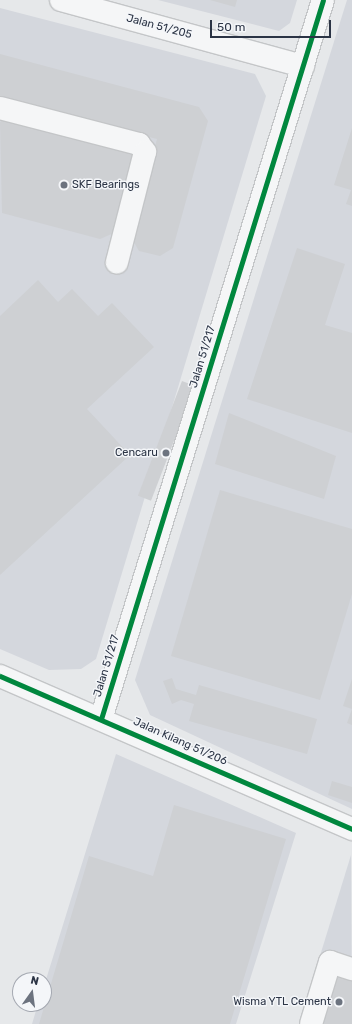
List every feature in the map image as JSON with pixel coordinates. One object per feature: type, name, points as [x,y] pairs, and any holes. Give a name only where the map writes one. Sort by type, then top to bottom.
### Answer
[{"type":"street","name":"Jalan 51/205","points":[[61,0],[303,66]]},
{"type":"street","name":"Jalan 51/217","points":[[102,719],[323,0]]},
{"type":"street","points":[[0,108],[139,144],[145,152],[117,262]]},
{"type":"street","name":"Jalan Kilang 51/206","points":[[0,676],[102,719],[352,829]]},
{"type":"street","points":[[311,1024],[330,962],[352,968]]},
{"type":"shaded area","points":[[158,0],[297,0],[290,23],[279,31]]},
{"type":"shaded area","points":[[347,0],[352,0],[352,809],[150,715],[135,680]]},
{"type":"shaded area","points":[[0,8],[255,74],[266,96],[96,659],[81,669],[49,670],[0,649]]},
{"type":"shaded area","points":[[116,754],[296,833],[236,1024],[32,1024],[36,1012],[52,1012],[52,972],[48,972]]},
{"type":"shaded area","points":[[351,855],[352,1024],[299,1024]]},
{"type":"building","points":[[210,0],[237,0],[235,7]]},
{"type":"building","points":[[0,54],[199,107],[208,121],[173,248],[160,256],[139,251],[131,237],[157,139],[0,99]]},
{"type":"building","name":"SKF Bearings","points":[[9,115],[126,146],[135,160],[116,232],[100,239],[2,213],[0,122]]},
{"type":"building","points":[[352,128],[352,206],[346,204],[351,190],[334,185]]},
{"type":"building","points":[[297,248],[345,264],[325,325],[352,333],[352,433],[247,399]]},
{"type":"building","points":[[38,280],[58,302],[72,289],[98,316],[112,303],[154,347],[87,409],[130,455],[0,575],[0,316]]},
{"type":"building","points":[[182,381],[195,386],[151,501],[138,496]]},
{"type":"building","points":[[229,413],[336,456],[324,499],[215,464]]},
{"type":"building","points":[[220,490],[352,529],[352,594],[320,700],[171,656]]},
{"type":"building","points":[[172,678],[176,689],[196,695],[199,685],[317,719],[307,754],[189,721],[194,704],[181,700],[172,704],[163,681]]},
{"type":"building","points":[[352,679],[352,709],[343,706]]},
{"type":"building","points":[[352,709],[352,725],[347,723]]},
{"type":"building","points":[[332,781],[352,787],[352,803],[328,795]]},
{"type":"building","points":[[174,805],[286,839],[230,1024],[39,1024],[43,1012],[52,1012],[52,980],[89,856],[153,876]]},
{"type":"building","name":"Wisma YTL Cement","points":[[335,976],[352,981],[352,1024],[320,1024]]},
{"type":"cycle path","points":[[101,719],[323,0]]},
{"type":"cycle path","points":[[0,676],[352,829]]},
{"type":"place","name":"SKF Bearings","points":[[64,185]]},
{"type":"place","name":"Cencaru","points":[[166,453]]},
{"type":"place","name":"Wisma YTL Cement","points":[[339,1002]]}]
